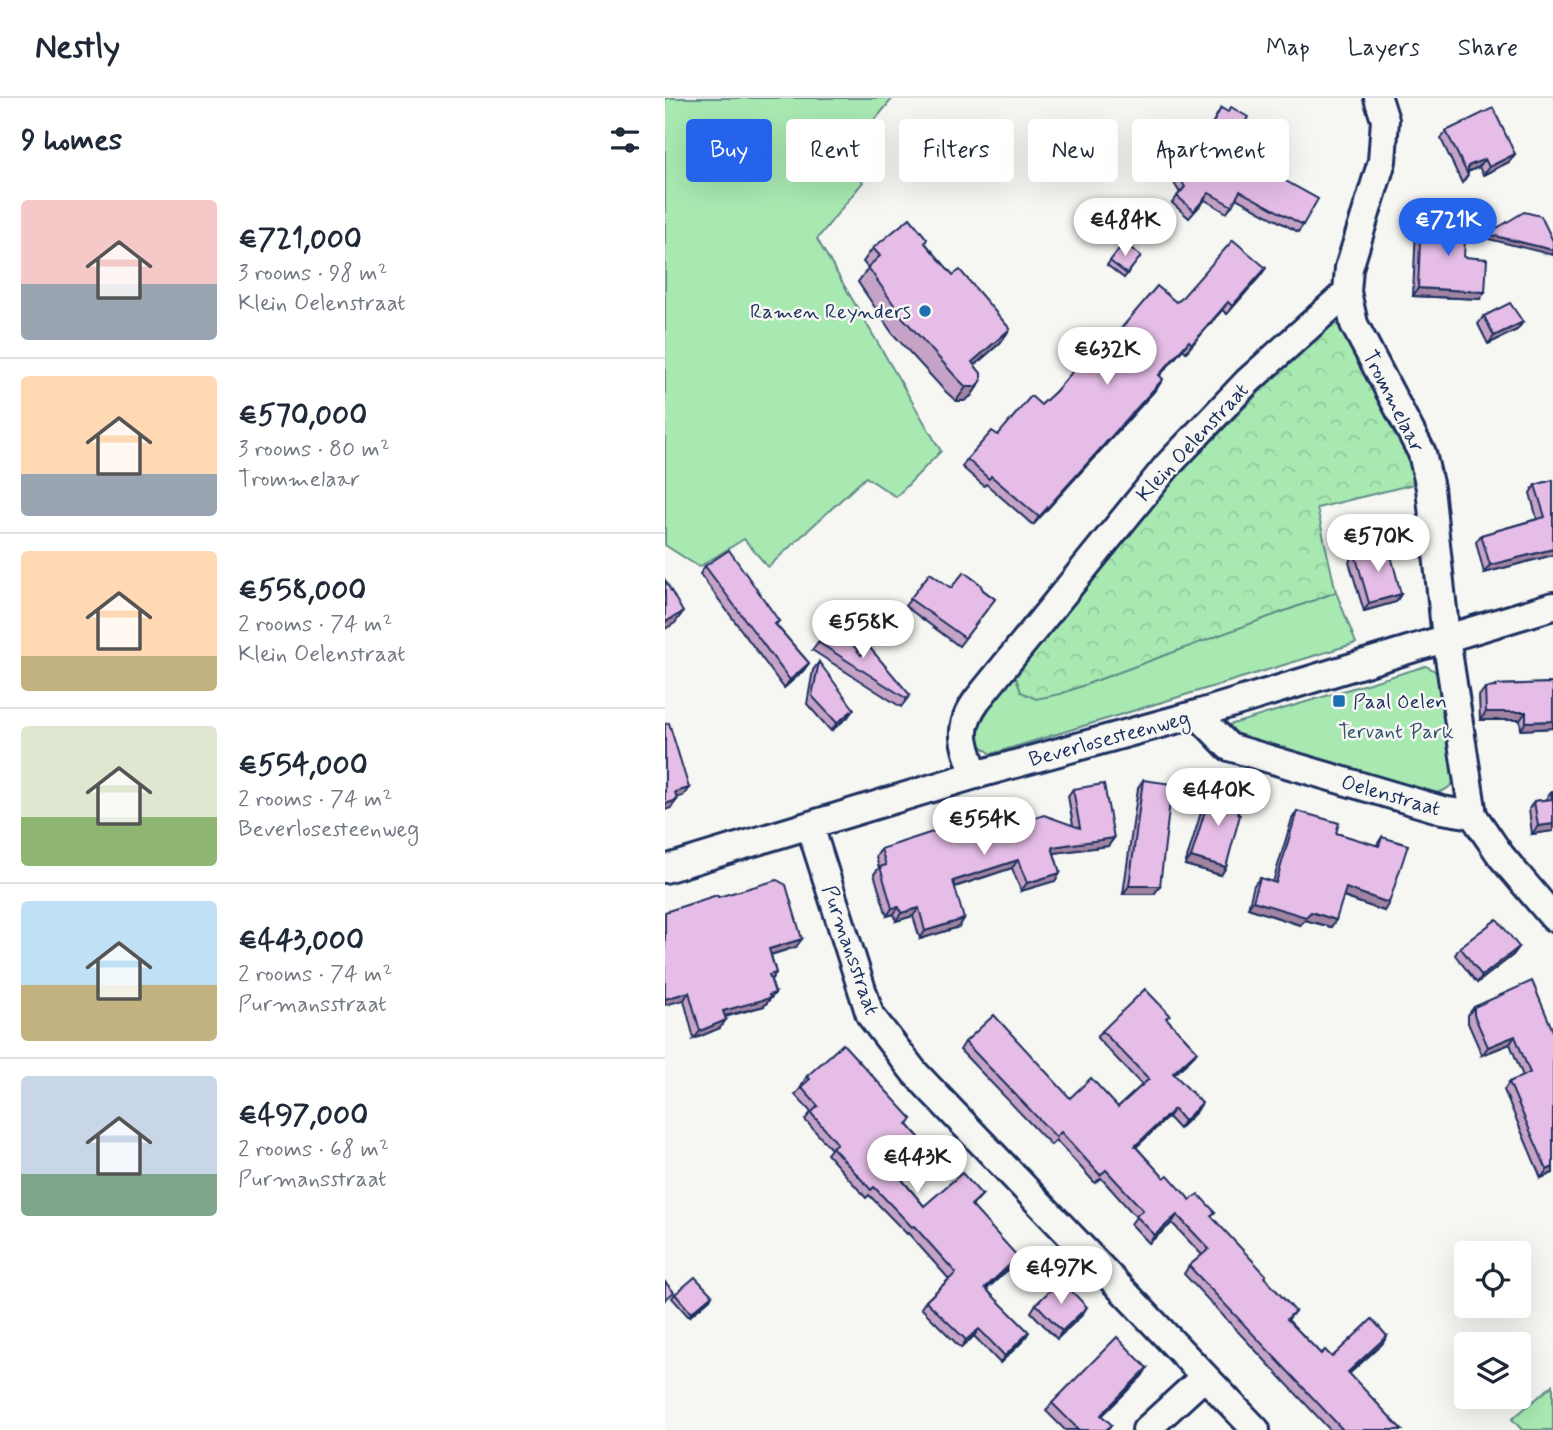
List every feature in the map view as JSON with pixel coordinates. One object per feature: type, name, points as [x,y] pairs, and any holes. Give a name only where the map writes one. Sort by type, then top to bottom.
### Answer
[{"type":"street","points":[[1347,292],[1349,268],[1383,161],[1385,120],[1378,98]]},
{"type":"street","name":"Trommelaar","points":[[1347,292],[1354,324],[1422,453],[1430,488],[1446,638],[1473,815]]},
{"type":"street","name":"Klein Oelenstraat","points":[[975,775],[963,737],[964,723],[977,700],[1167,466],[1247,382],[1347,292]]},
{"type":"street","name":"Beverlosesteenweg","points":[[665,869],[975,775],[1197,714],[1553,606]]},
{"type":"street","name":"Oelenstraat","points":[[1197,714],[1229,747],[1442,810],[1473,815]]},
{"type":"street","points":[[1473,815],[1501,856],[1553,917]]},
{"type":"street","name":"Purmansstraat","points":[[810,826],[870,1015],[915,1073],[1256,1430]]},
{"type":"street","points":[[1146,1430],[1205,1377]]},
{"type":"green space","points":[[665,98],[893,98],[876,119],[786,119],[786,182],[863,182],[817,239],[941,451],[896,497],[866,477],[768,567],[744,539],[699,567],[665,545]]},
{"type":"green space","points":[[1335,323],[1341,328],[1409,453],[1418,483],[1317,508],[1336,592],[1060,694],[1036,699],[1021,692],[1014,672],[1130,525],[1326,324]]},
{"type":"green space","points":[[1336,592],[1356,643],[991,754],[979,743],[975,733],[979,714],[992,695],[1014,672],[1060,694]]},
{"type":"green space","name":"Tervant Park","points":[[1426,666],[1435,671],[1440,679],[1458,777],[1441,792],[1426,794],[1231,737],[1228,732],[1229,725]]},
{"type":"green space","points":[[1553,1385],[1553,1430],[1522,1430],[1512,1419],[1524,1409],[1531,1409],[1531,1403]]},
{"type":"building","points":[[1231,107],[1248,117],[1215,119],[1221,108],[1228,112]]},
{"type":"building","points":[[1493,108],[1515,154],[1489,167],[1485,159],[1468,166],[1468,175],[1446,131]]},
{"type":"building","points":[[1182,182],[1287,182],[1318,199],[1303,225],[1240,191],[1232,206],[1209,193],[1194,211],[1177,196],[1185,187]]},
{"type":"building","points":[[1524,212],[1541,216],[1553,241],[1553,250],[1487,234]]},
{"type":"building","name":"Ramen Reynders","points":[[910,218],[927,239],[925,243],[953,275],[960,270],[1010,329],[972,362],[981,373],[981,381],[975,387],[966,387],[903,318],[868,267],[880,256],[873,248]]},
{"type":"building","points":[[1421,218],[1466,220],[1464,257],[1487,259],[1485,292],[1418,288]]},
{"type":"building","points":[[1233,240],[1266,268],[1232,306],[1228,302],[1192,344],[1189,341],[1159,375],[1163,379],[1039,517],[967,459],[992,431],[998,435],[1031,396],[1041,405],[1111,334],[1114,337],[1157,286],[1176,302],[1180,300]]},
{"type":"building","points":[[1124,243],[1141,256],[1127,274],[1110,261]]},
{"type":"building","points":[[1510,303],[1523,322],[1494,336],[1484,316]]},
{"type":"building","points":[[1553,480],[1553,549],[1490,565],[1481,535],[1545,517],[1535,485]]},
{"type":"building","points":[[1388,544],[1401,594],[1369,603],[1355,554]]},
{"type":"building","points":[[729,550],[779,621],[775,624],[809,663],[790,680],[705,566]]},
{"type":"building","points":[[964,572],[995,599],[965,638],[910,599],[930,573],[951,588]]},
{"type":"building","points":[[665,580],[683,612],[665,622]]},
{"type":"building","points":[[839,627],[861,655],[870,648],[910,695],[907,699],[818,642]]},
{"type":"building","points":[[819,662],[854,709],[837,723],[812,696]]},
{"type":"building","points":[[1553,683],[1553,721],[1526,722],[1526,712],[1486,712],[1485,688],[1496,685]]},
{"type":"building","points":[[669,723],[689,788],[675,792],[677,800],[665,804],[665,724]]},
{"type":"building","points":[[1143,780],[1172,784],[1160,886],[1129,886]]},
{"type":"building","points":[[1104,784],[1114,838],[1052,847],[1060,873],[1027,883],[1018,860],[953,881],[964,919],[925,931],[919,908],[901,913],[899,907],[892,908],[880,867],[886,865],[881,849],[954,825],[961,825],[962,828],[976,823],[981,839],[1024,825],[1023,822],[1044,815],[1080,828],[1073,789]]},
{"type":"building","points":[[1212,788],[1242,797],[1226,867],[1191,857]]},
{"type":"building","points":[[1553,792],[1553,824],[1538,826],[1534,801],[1552,799]]},
{"type":"building","points":[[1297,811],[1339,823],[1336,833],[1379,846],[1382,837],[1408,845],[1389,903],[1346,888],[1336,920],[1311,912],[1306,917],[1253,901],[1260,878],[1276,883]]},
{"type":"building","points":[[777,880],[786,885],[802,939],[769,949],[776,973],[769,975],[775,993],[769,995],[770,998],[723,1011],[726,1020],[700,1031],[689,992],[665,999],[665,912]]},
{"type":"building","points":[[1497,919],[1519,947],[1482,976],[1460,947]]},
{"type":"building","points":[[1532,981],[1553,1031],[1553,1167],[1547,1170],[1509,1082],[1530,1073],[1515,1036],[1488,1047],[1474,1015],[1474,1007]]},
{"type":"building","points":[[1145,989],[1170,1015],[1166,1018],[1197,1051],[1173,1073],[1202,1103],[1184,1121],[1174,1109],[1135,1146],[1164,1178],[1168,1175],[1190,1200],[1198,1194],[1215,1212],[1211,1216],[1266,1275],[1264,1277],[1295,1311],[1287,1319],[1321,1354],[1325,1350],[1332,1357],[1372,1319],[1387,1336],[1348,1372],[1402,1430],[1343,1430],[1189,1266],[1209,1249],[1177,1215],[1155,1235],[1136,1216],[1143,1210],[1106,1170],[1100,1175],[1061,1132],[1056,1137],[965,1042],[994,1015],[1070,1098],[1091,1078],[1118,1107],[1149,1079],[1102,1031]]},
{"type":"building","points":[[843,1044],[912,1119],[907,1124],[924,1143],[894,1170],[924,1206],[962,1173],[982,1195],[971,1205],[1018,1257],[985,1288],[1029,1332],[1005,1356],[979,1329],[966,1340],[926,1301],[956,1273],[914,1226],[912,1227],[874,1187],[871,1190],[832,1147],[837,1143],[811,1113],[818,1106],[801,1087],[810,1079],[807,1076]]},
{"type":"building","points":[[695,1277],[712,1295],[691,1313],[675,1294]]},
{"type":"building","points":[[1061,1280],[1087,1307],[1062,1331],[1036,1304]]},
{"type":"building","points":[[665,1282],[674,1292],[665,1300]]},
{"type":"building","points":[[1117,1337],[1147,1368],[1101,1415],[1112,1425],[1106,1430],[1079,1430],[1052,1403]]},
{"type":"place","name":"Ramen Reynders","points":[[925,311]]},
{"type":"place","name":"Paal Oelen","points":[[1339,701]]}]
